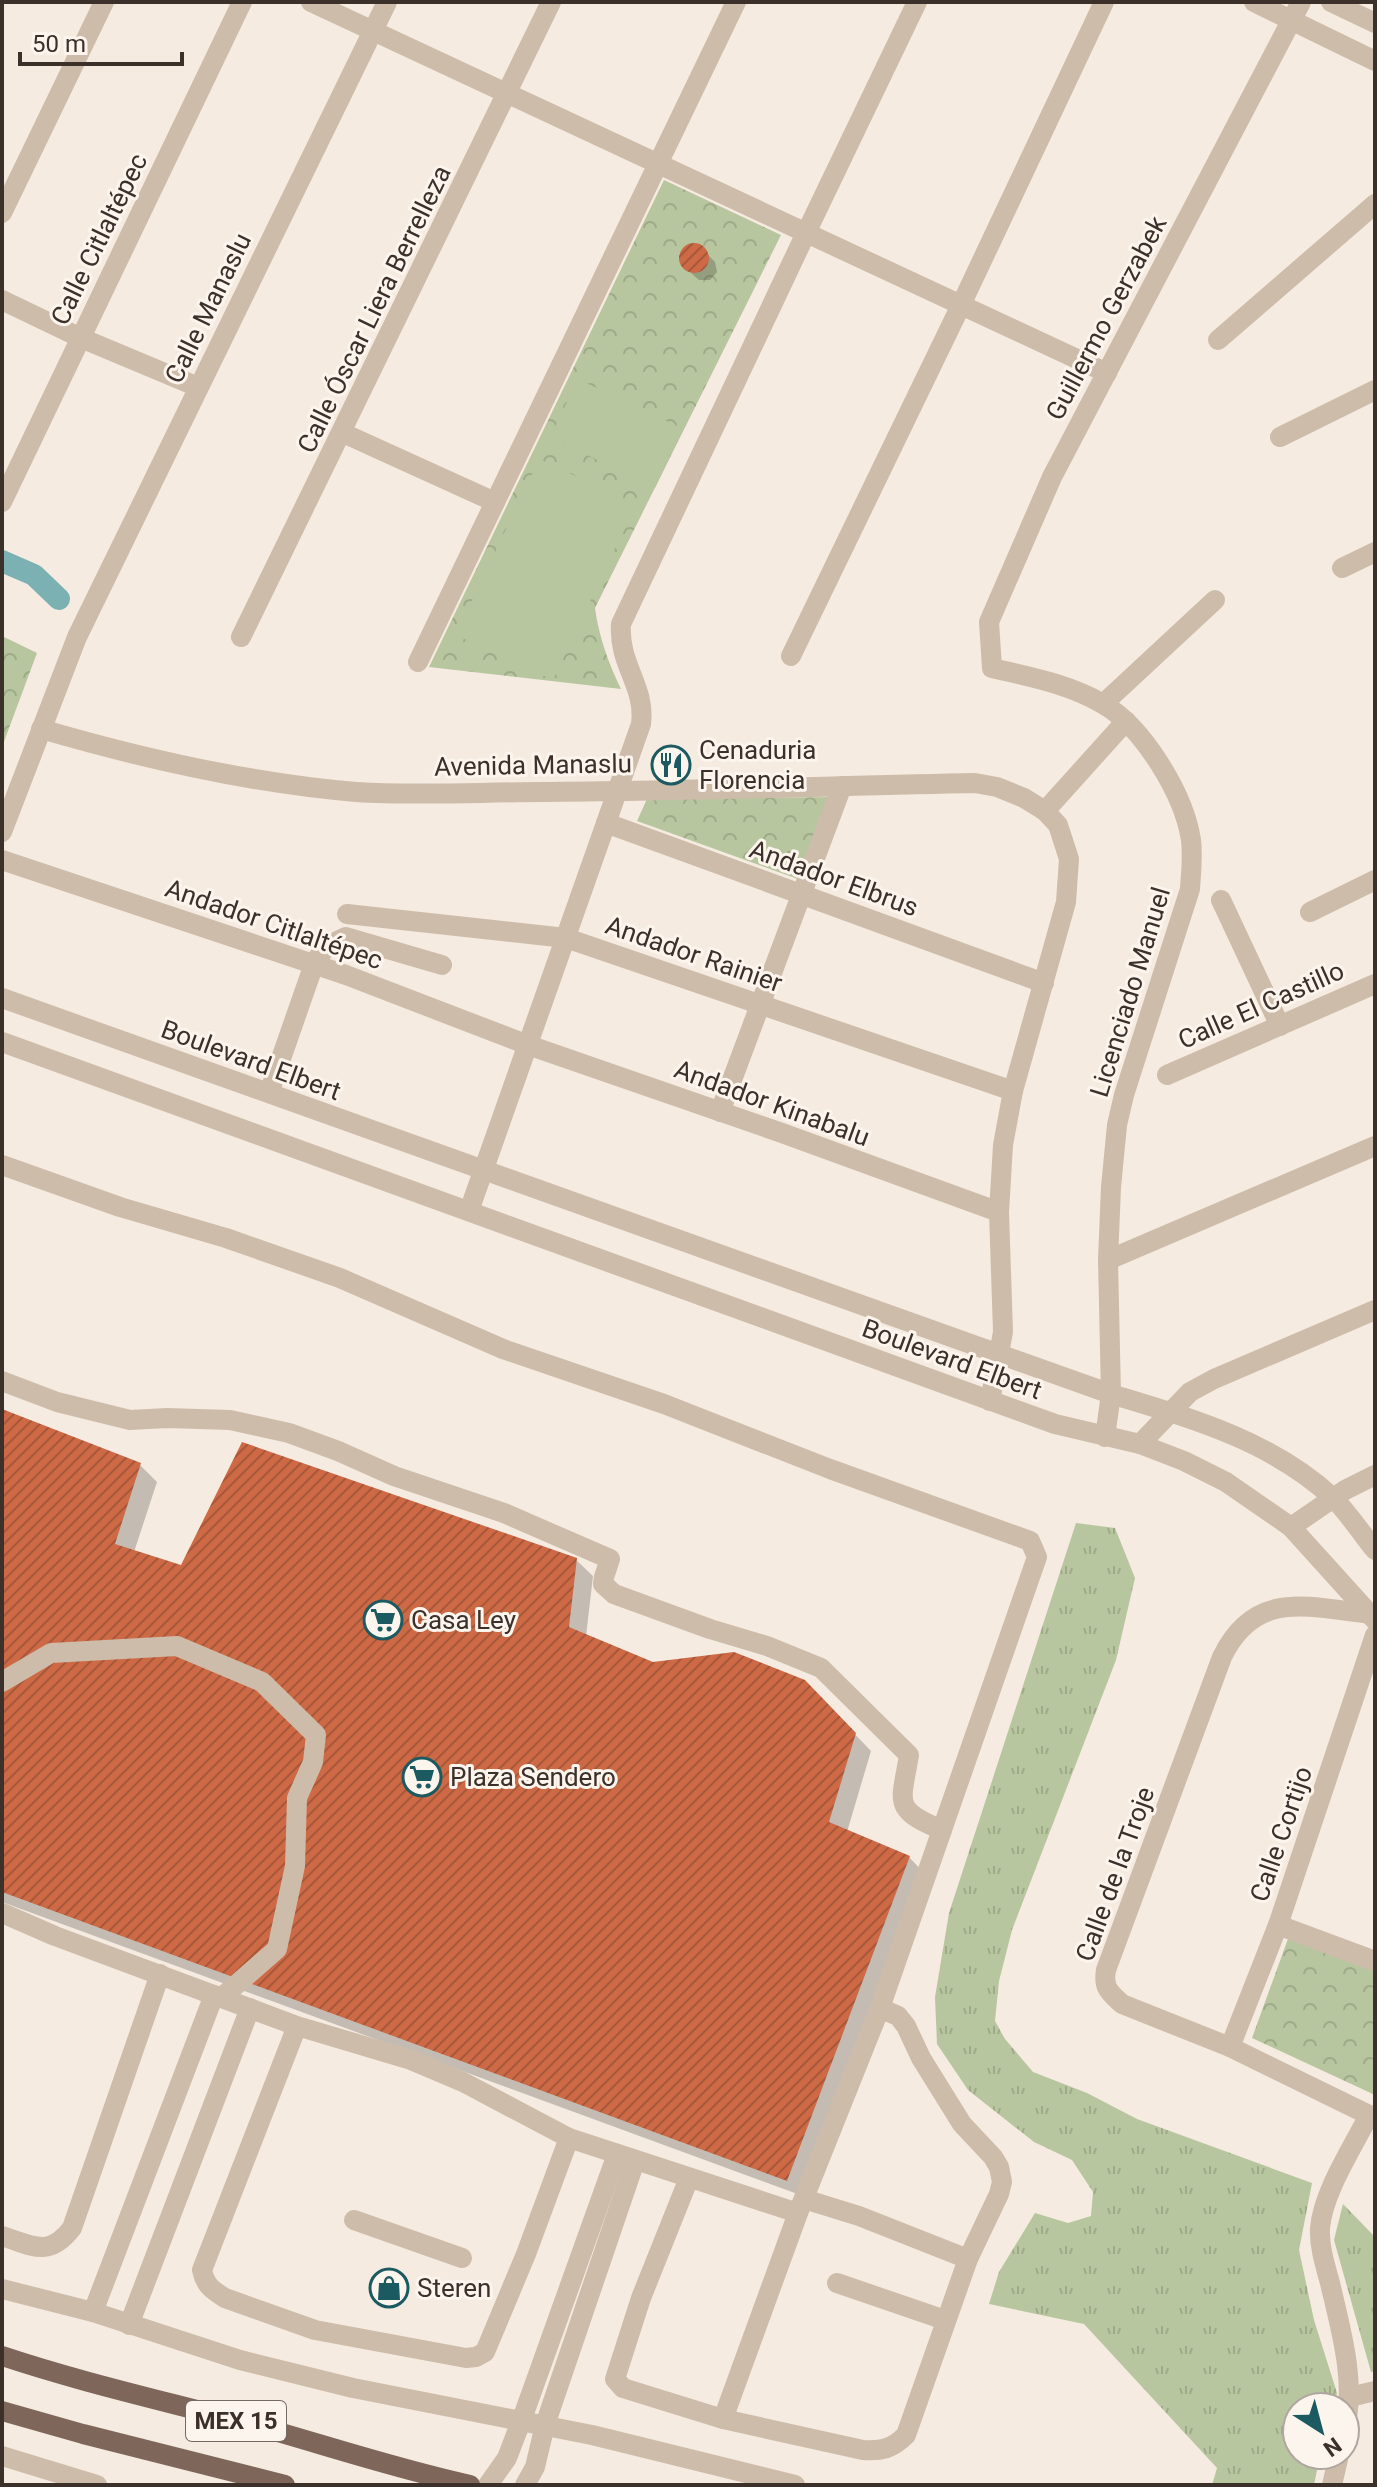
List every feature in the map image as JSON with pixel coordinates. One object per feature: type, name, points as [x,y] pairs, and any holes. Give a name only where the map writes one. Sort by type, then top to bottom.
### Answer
[{"type":"main road","name":"MEX 15","points":[[2,2356],[410,2472],[470,2485]]},
{"type":"main road","name":"MEX 15","points":[[2,2411],[285,2485]]},
{"type":"street","points":[[2,213],[104,2]]},
{"type":"street","name":"Calle Citlaltépec","points":[[4,501],[242,2]]},
{"type":"street","points":[[311,2],[1107,373]]},
{"type":"street","name":"Calle Manaslu","points":[[2,832],[77,637],[387,2]]},
{"type":"street","name":"Calle Óscar Liera Berrelleza","points":[[241,637],[551,2]]},
{"type":"street","points":[[418,662],[736,2]]},
{"type":"street","points":[[469,1211],[641,724],[643,708],[623,655],[621,624],[917,2]]},
{"type":"street","points":[[791,656],[1104,2]]},
{"type":"street","points":[[1254,2],[1296,11],[1317,32],[1375,61]]},
{"type":"street","points":[[1317,32],[1332,2],[1375,23]]},
{"type":"street","name":"Guillermo Gerzabek","points":[[992,668],[990,618],[1052,477],[1296,11]]},
{"type":"street","points":[[1218,340],[1375,204]]},
{"type":"street","points":[[2,300],[81,338],[198,387]]},
{"type":"street","points":[[1280,437],[1375,390]]},
{"type":"street","points":[[343,433],[495,502]]},
{"type":"street","points":[[1342,568],[1375,552]]},
{"type":"street","points":[[1103,704],[1215,600]]},
{"type":"street","name":"Licenciado Manuel","points":[[992,668],[1058,683],[1103,704],[1126,721],[1149,749],[1186,820],[1192,863],[1190,889],[1120,1110],[1111,1187],[1108,1260],[1111,1394],[1105,1437]]},
{"type":"street","points":[[990,1401],[1003,1332],[999,1212],[1003,1145],[1013,1091],[1066,902],[1069,859],[1058,825],[1045,811],[1126,721]]},
{"type":"street","name":"Avenida Manaslu","points":[[41,729],[190,768],[357,792],[617,791],[975,783],[997,787],[1045,811]]},
{"type":"street","points":[[720,1112],[842,786]]},
{"type":"street","name":"Andador Elbrus","points":[[606,823],[1044,983]]},
{"type":"street","name":"Andador Citlaltépec","points":[[2,860],[314,964],[528,1045]]},
{"type":"street","points":[[1310,912],[1375,880]]},
{"type":"street","points":[[1221,900],[1280,1026]]},
{"type":"street","name":"Andador Rainier","points":[[347,914],[566,938],[1013,1091]]},
{"type":"street","points":[[269,1093],[319,954],[346,937],[442,965]]},
{"type":"street","name":"Calle El Castillo","points":[[1167,1075],[1375,984]]},
{"type":"street","name":"Boulevard Elbert","points":[[2,998],[1111,1394],[1224,1430],[1281,1459],[1333,1498],[1375,1550]]},
{"type":"street","name":"Boulevard Elbert","points":[[2,1042],[990,1401],[1055,1424],[1140,1444],[1184,1461],[1226,1482],[1291,1527],[1372,1617]]},
{"type":"street","name":"Andador Kinabalu","points":[[528,1045],[999,1212]]},
{"type":"street","points":[[1108,1260],[1375,1146]]},
{"type":"street","points":[[2,1165],[120,1207],[226,1238],[327,1273],[503,1349],[664,1404],[830,1469],[1030,1541],[1037,1557],[880,2008],[801,2206],[723,2419]]},
{"type":"street","points":[[1140,1444],[1190,1392],[1375,1310]]},
{"type":"street","points":[[2,1381],[57,1402],[130,1420],[230,1420],[289,1433],[394,1476],[504,1513],[610,1559],[603,1584],[614,1594],[767,1646],[821,1668],[909,1755],[901,1802],[913,1817],[942,1830]]},
{"type":"street","points":[[1291,1527],[1333,1498],[1375,1475]]},
{"type":"street","name":"Calle de la Troje","points":[[1372,1617],[1285,1606],[1254,1617],[1230,1639],[1104,1981],[1110,1993],[1122,2004],[1230,2047],[1372,2116]]},
{"type":"street","name":"Calle Cortijo","points":[[1230,2047],[1278,1925],[1375,1635]]},
{"type":"street","points":[[2,1682],[51,1653],[177,1646],[262,1682],[316,1735],[313,1762],[297,1798],[295,1866],[277,1949],[217,1996],[93,2312]]},
{"type":"street","points":[[2,1913],[55,1936],[297,2026],[411,2060],[463,2082],[569,2138],[689,2178],[801,2206],[859,2216],[968,2259]]},
{"type":"street","points":[[1278,1925],[1375,1961]]},
{"type":"street","points":[[2,2236],[43,2249],[54,2246],[72,2228],[160,1974]]},
{"type":"street","points":[[129,2325],[250,2008]]},
{"type":"street","points":[[689,2178],[641,2298],[615,2379],[623,2388],[723,2419],[863,2450],[881,2451],[895,2446],[906,2435],[968,2259],[1002,2182],[993,2157],[962,2124],[921,2058],[906,2026],[898,2016],[880,2008]]},
{"type":"street","points":[[297,2026],[202,2270],[204,2281],[225,2298],[315,2330],[466,2358],[476,2357],[489,2346],[569,2138]]},
{"type":"street","points":[[1349,2391],[1345,2349],[1323,2256],[1320,2226],[1330,2193],[1372,2116]]},
{"type":"street","points":[[488,2485],[507,2458],[626,2157]]},
{"type":"street","points":[[525,2485],[535,2467],[626,2157]]},
{"type":"street","points":[[354,2220],[462,2258]]},
{"type":"street","points":[[837,2283],[945,2320]]},
{"type":"street","points":[[2,2289],[93,2312],[240,2360],[353,2388],[522,2419],[795,2485]]},
{"type":"street","points":[[2,2456],[97,2485]]},
{"type":"green space","points":[[664,180],[781,235],[595,608],[605,649],[621,689],[429,667]]},
{"type":"green space","points":[[578,379],[683,429],[655,488],[550,437]]},
{"type":"green space","points":[[539,459],[636,504],[553,680],[456,635]]},
{"type":"green space","points":[[2,636],[37,653],[2,747]]},
{"type":"green space","points":[[839,797],[806,882],[637,821],[647,799]]},
{"type":"green space","points":[[1076,1523],[1115,1528],[1135,1578],[1116,1660],[1012,1930],[999,1981],[995,2021],[1005,2039],[1033,2072],[1087,2093],[1137,2119],[1312,2183],[1299,2250],[1314,2320],[1336,2391],[1281,2391],[1281,2471],[1317,2471],[1314,2485],[1212,2485],[1217,2468],[1084,2324],[989,2304],[999,2272],[1035,2213],[1068,2223],[1091,2216],[1093,2192],[1072,2160],[1034,2142],[968,2090],[937,2044],[935,1997],[949,1913]]},
{"type":"green space","points":[[1289,1936],[1375,1967],[1375,2095],[1252,2038]]},
{"type":"green space","points":[[1343,2204],[1375,2237],[1375,2371],[1371,2372],[1334,2240]]},
{"type":"building","points":[[694,243],[705,247],[709,258],[705,269],[694,273],[683,269],[679,258],[683,247]]},
{"type":"building","name":"Plaza Sendero","points":[[2,1409],[141,1463],[115,1544],[181,1565],[242,1442],[577,1558],[569,1627],[653,1662],[734,1652],[805,1680],[856,1733],[829,1822],[910,1856],[787,2181],[2,1892]]},
{"type":"waterway","points":[[2,561],[34,575],[59,599]]},
{"type":"place","name":"Cenaduria Florencia","points":[[671,765]]},
{"type":"place","name":"Casa Ley","points":[[383,1620]]},
{"type":"place","name":"Plaza Sendero","points":[[422,1777]]},
{"type":"place","name":"Steren","points":[[389,2288]]}]
